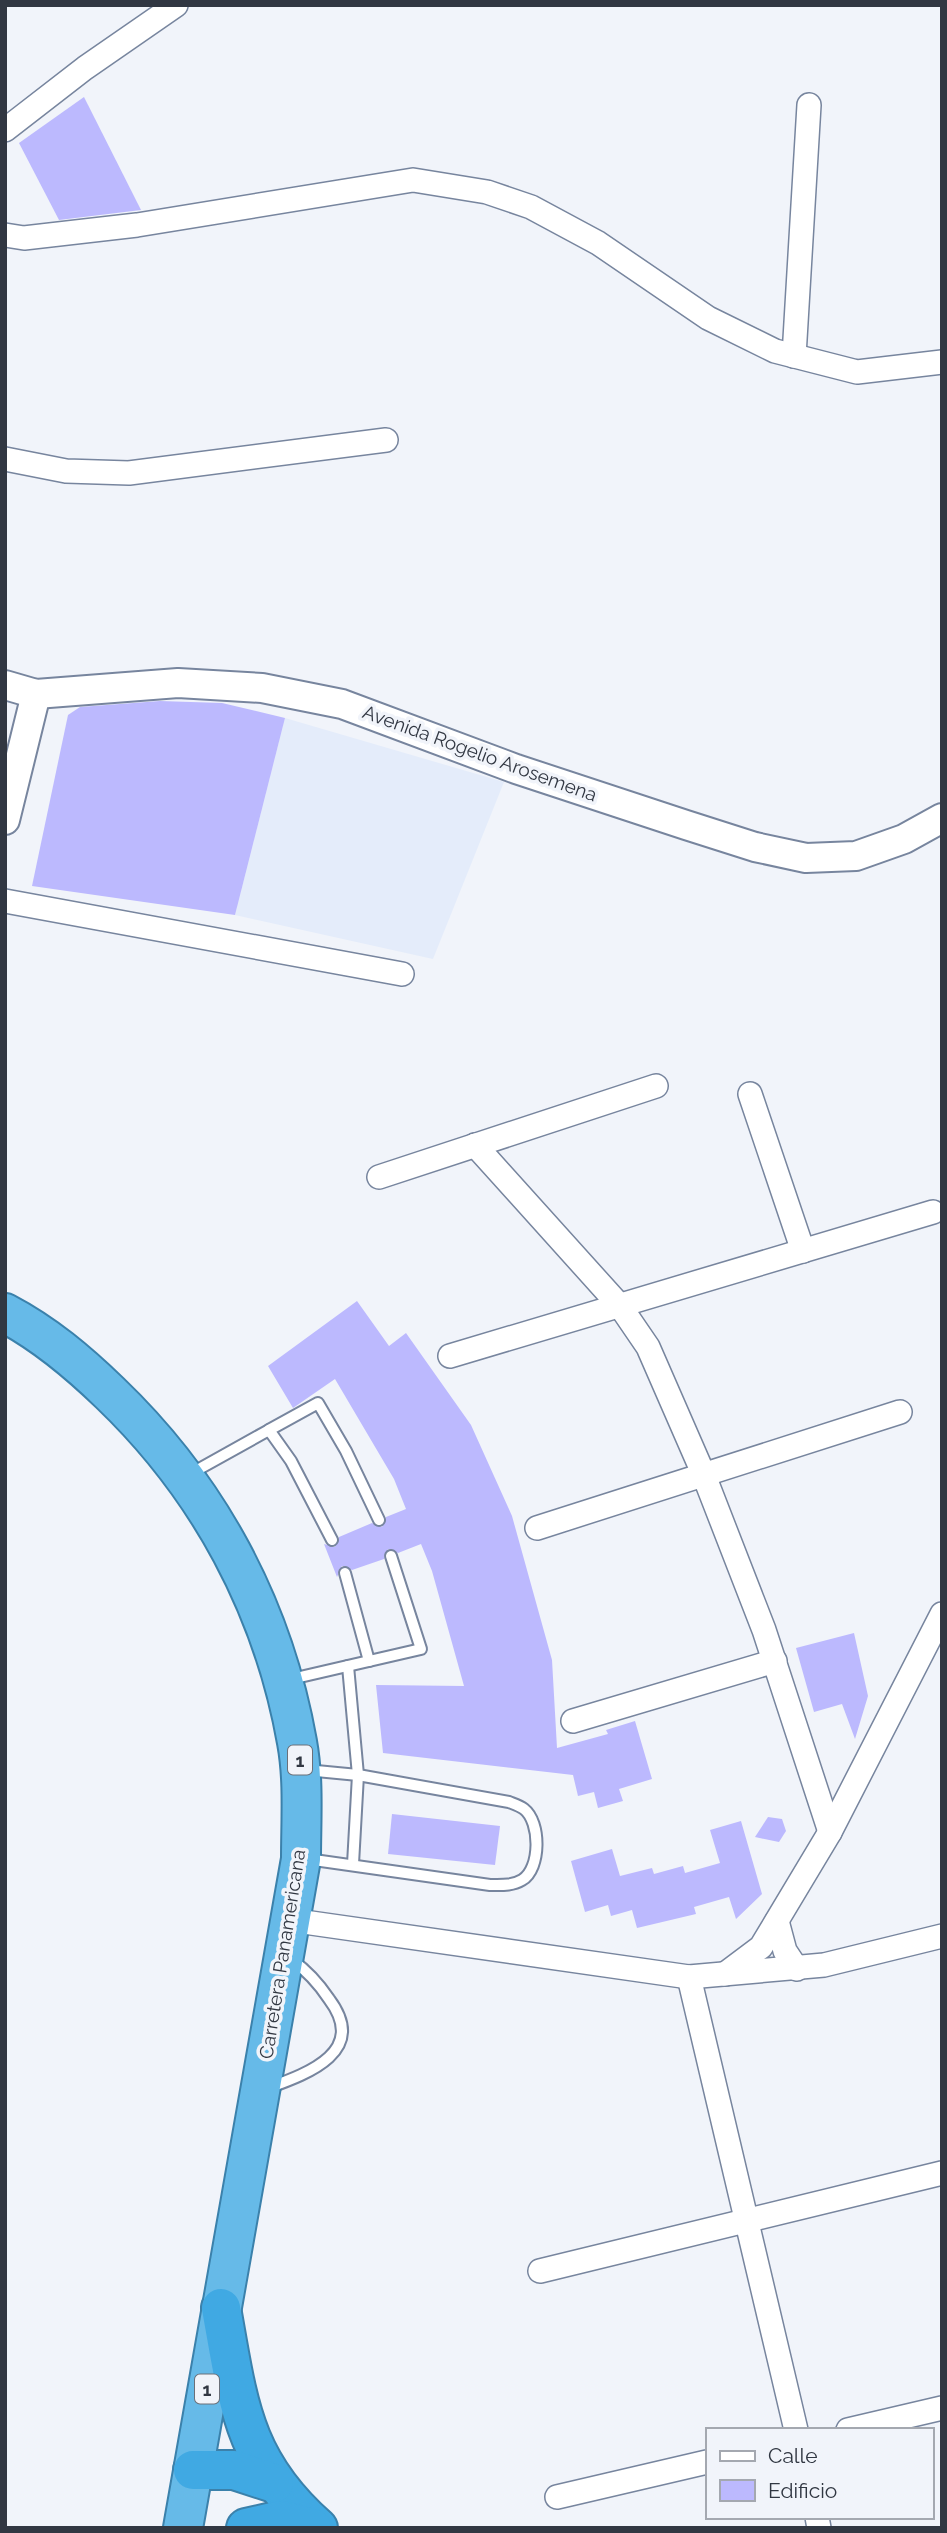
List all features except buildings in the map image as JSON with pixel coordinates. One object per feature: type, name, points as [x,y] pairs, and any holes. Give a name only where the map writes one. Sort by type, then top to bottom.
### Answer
[{"type":"highway","name":"Carretera Panamericana","points":[[5,1313],[37,1330],[87,1371],[141,1422],[186,1476],[221,1528],[254,1595],[285,1680],[301,1770],[301,1859],[183,2528]]},
{"type":"highway","points":[[221,2308],[246,2424],[260,2460],[274,2483],[318,2528]]},
{"type":"highway","points":[[193,2470],[234,2470],[274,2483]]},
{"type":"highway","points":[[246,2528],[281,2520],[312,2528]]},
{"type":"street","points":[[5,130],[85,68],[176,5]]},
{"type":"street","points":[[794,356],[809,105]]},
{"type":"street","points":[[5,235],[24,238],[137,225],[413,180],[487,192],[531,207],[598,243],[708,318],[775,351],[857,372],[942,362]]},
{"type":"street","points":[[5,459],[66,471],[129,473],[386,440]]},
{"type":"street","name":"Avenida Rogelio Arosemena","points":[[5,685],[36,694],[178,684],[262,688],[342,704],[516,769],[755,847],[806,858],[856,856],[904,839],[942,818]]},
{"type":"street","points":[[5,820],[36,694]]},
{"type":"street","points":[[5,901],[402,974]]},
{"type":"street","points":[[379,1177],[656,1086]]},
{"type":"street","points":[[750,1094],[803,1251]]},
{"type":"street","points":[[475,1145],[620,1306],[648,1347],[703,1473],[775,1661],[830,1832]]},
{"type":"street","points":[[450,1356],[933,1212]]},
{"type":"street","points":[[537,1528],[900,1412]]},
{"type":"street","points":[[725,1974],[761,1947],[830,1832],[942,1614]]},
{"type":"street","points":[[573,1721],[775,1661]]},
{"type":"street","points":[[776,1921],[785,1951],[797,1969]]},
{"type":"street","points":[[287,1937],[689,1977],[797,1969],[942,1936]]},
{"type":"street","points":[[689,1977],[796,2428]]},
{"type":"street","points":[[540,2271],[942,2173]]},
{"type":"street","points":[[857,2428],[942,2408]]},
{"type":"street","points":[[557,2497],[706,2462]]},
{"type":"lane","points":[[186,1476],[318,1403],[346,1451],[379,1520]]},
{"type":"lane","points":[[269,1430],[291,1461],[332,1540]]},
{"type":"lane","points":[[285,1680],[421,1649],[391,1556]]},
{"type":"lane","points":[[345,1573],[369,1661]]},
{"type":"lane","points":[[348,1667],[358,1774],[353,1864]]},
{"type":"lane","points":[[301,1770],[358,1774],[509,1802],[526,1810],[534,1826],[536,1850],[532,1868],[525,1879],[509,1885],[490,1885],[353,1864],[301,1859]]},
{"type":"lane","points":[[259,2091],[299,2077],[330,2058],[340,2046],[344,2029],[340,2014],[303,1968],[287,1937]]},
{"type":"shaded area","points":[[285,718],[504,782],[433,959],[235,915]]}]
